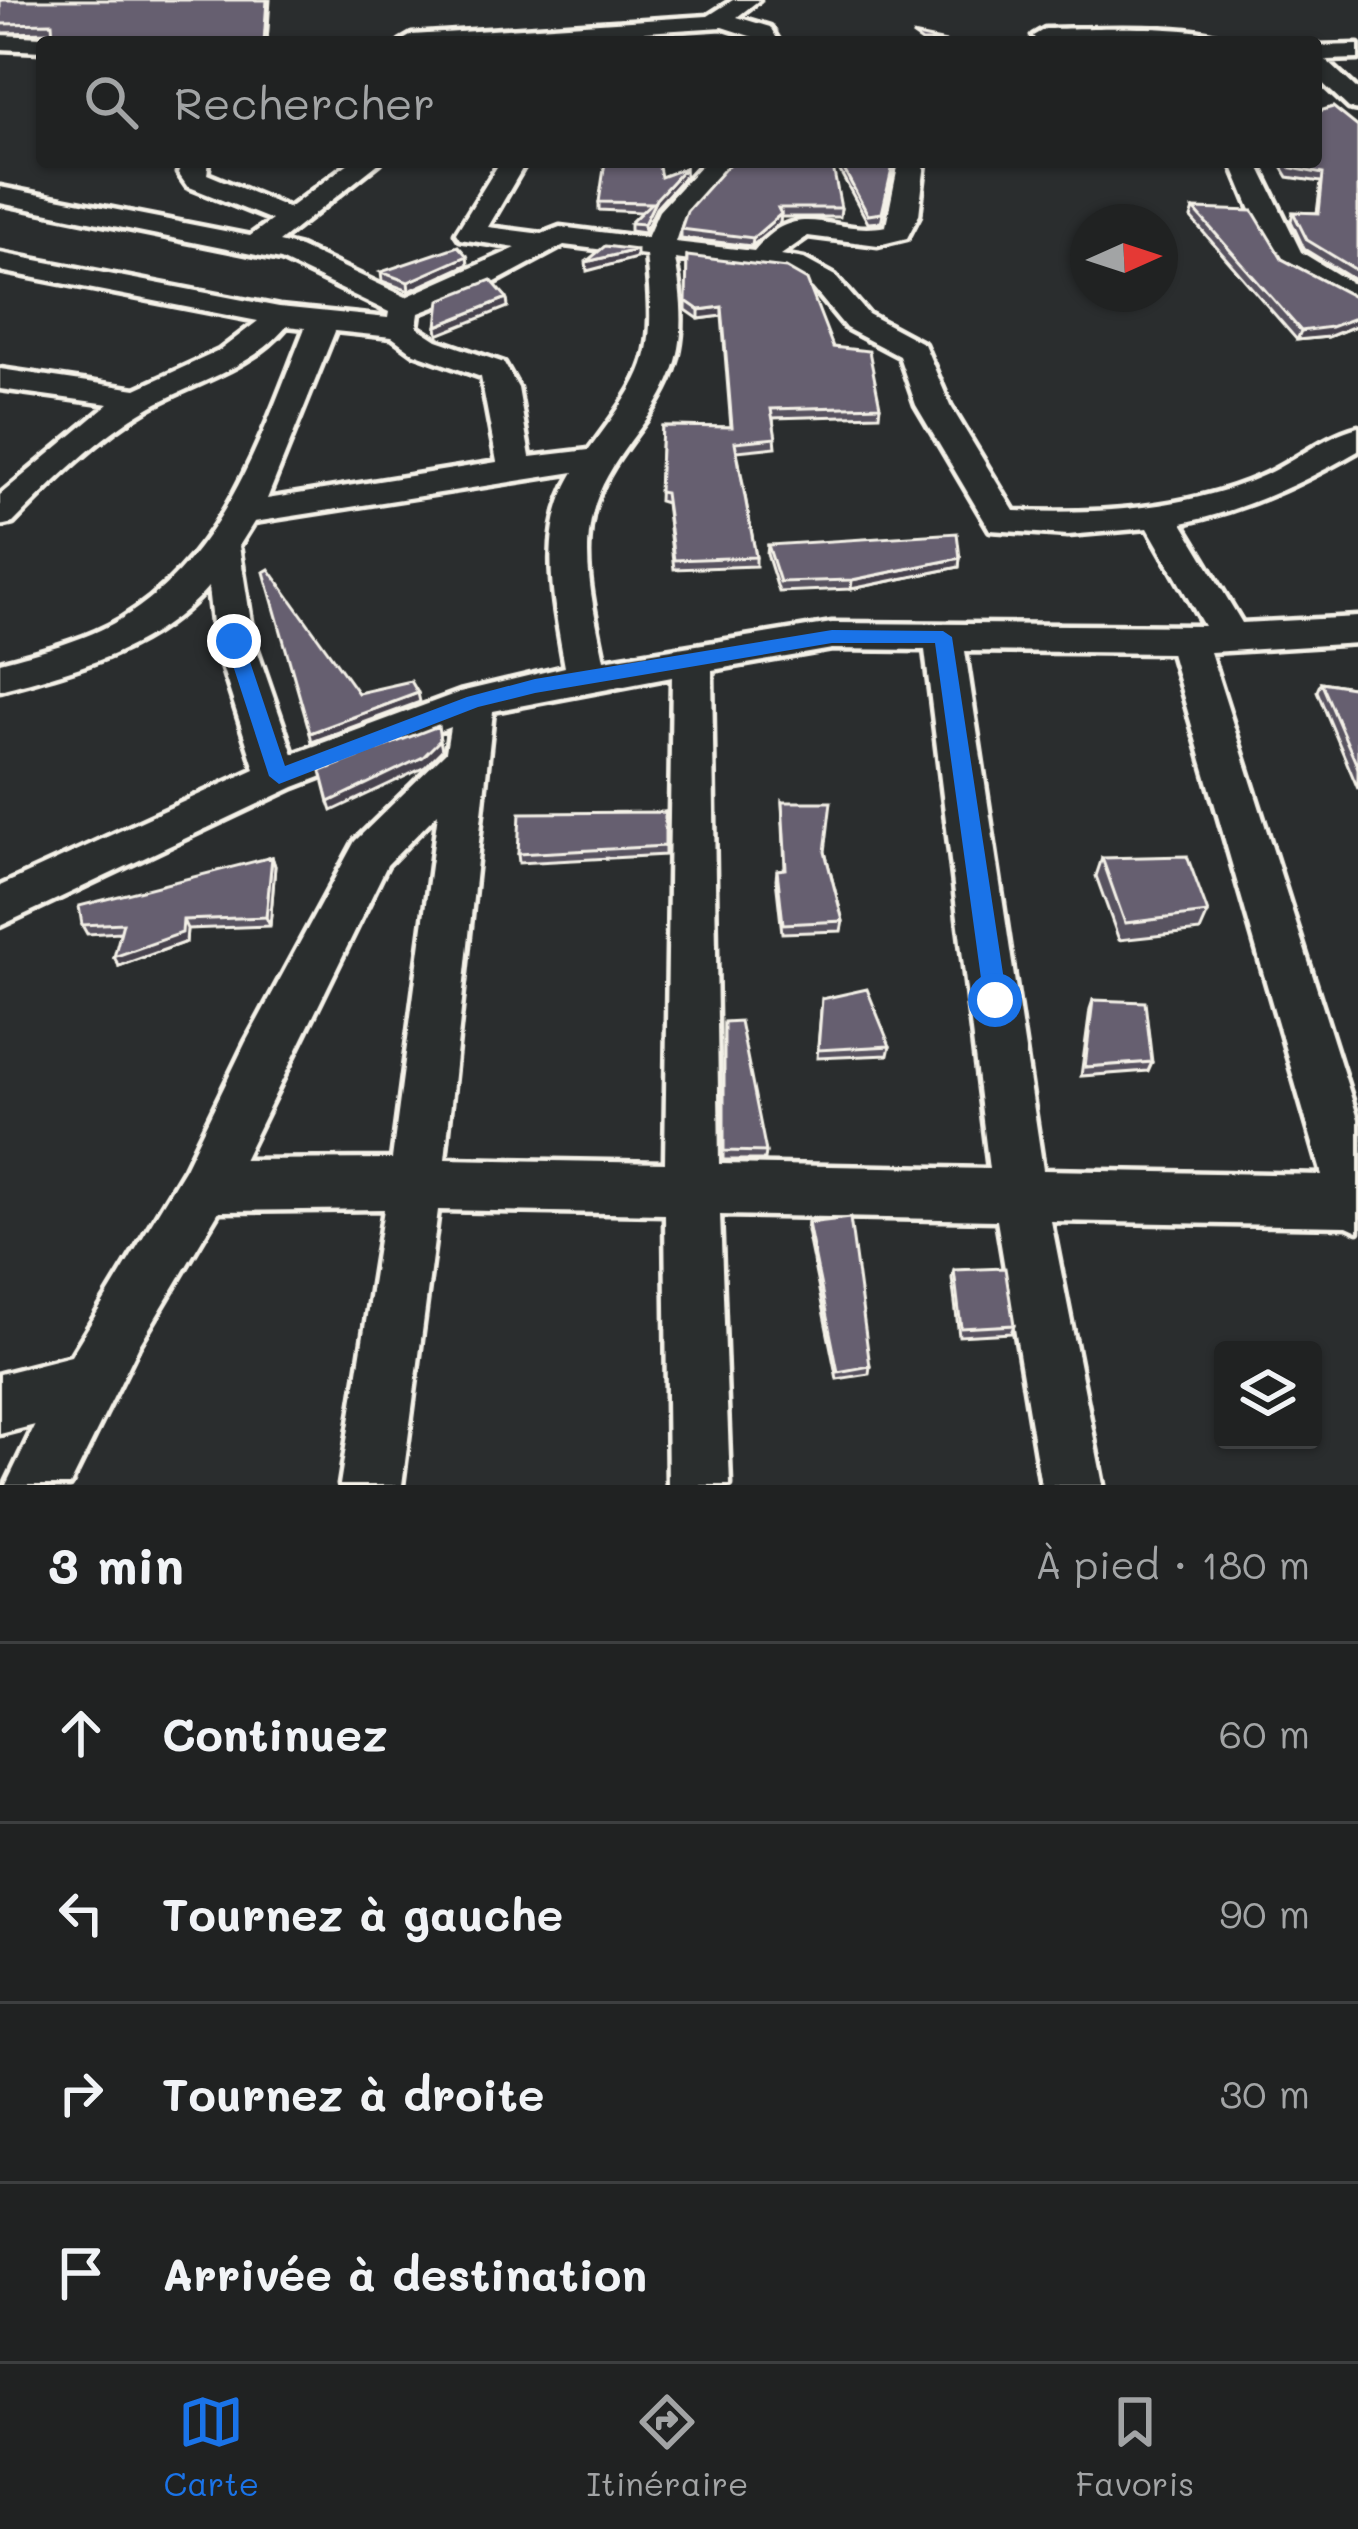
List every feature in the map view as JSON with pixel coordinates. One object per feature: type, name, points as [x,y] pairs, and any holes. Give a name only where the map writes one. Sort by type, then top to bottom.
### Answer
[{"type":"street","points":[[720,19],[748,0]]},
{"type":"street","points":[[575,35],[720,19],[766,36]]},
{"type":"street","points":[[0,42],[36,44]]},
{"type":"street","points":[[1322,53],[1358,52]]},
{"type":"street","points":[[1322,70],[1358,103]]},
{"type":"street","points":[[193,168],[196,180],[293,219]]},
{"type":"street","points":[[256,246],[360,168]]},
{"type":"street","points":[[509,168],[470,233],[542,243]]},
{"type":"street","points":[[587,676],[568,536],[585,479],[662,366],[668,334],[658,249],[672,208],[713,168]]},
{"type":"street","points":[[762,260],[778,237],[795,228],[877,237],[896,232],[904,215],[912,168]]},
{"type":"street","points":[[1247,168],[1291,258],[1358,300]]},
{"type":"street","points":[[0,195],[256,246],[320,264],[403,318],[427,351],[473,359],[494,370],[502,386],[515,466]]},
{"type":"street","points":[[0,262],[322,321],[403,318],[542,243],[564,236],[794,265],[824,282],[857,321],[913,351],[933,405],[996,519],[1010,523],[1159,515],[1235,499],[1273,485],[1358,436]]},
{"type":"street","points":[[0,515],[109,419],[140,399],[246,353],[279,316]]},
{"type":"street","points":[[0,676],[64,662],[122,636],[188,592],[246,512],[322,321]]},
{"type":"street","points":[[0,379],[140,399]]},
{"type":"street","points":[[246,512],[354,501],[515,466],[600,459]]},
{"type":"street","points":[[204,1186],[415,1184],[1358,1203],[1209,639],[1159,515]]},
{"type":"street","points":[[221,546],[234,641],[279,776]]},
{"type":"street","points":[[0,907],[279,776],[474,702],[587,676],[832,636],[1209,639],[1358,630]]},
{"type":"street","points":[[943,637],[974,830],[1018,1193],[1072,1485]]},
{"type":"street","points":[[692,658],[692,1190],[699,1485]]},
{"type":"street","points":[[371,1485],[415,1184],[474,702]]},
{"type":"street","points":[[37,1485],[87,1382],[204,1186],[264,1058],[371,853],[466,758]]},
{"type":"street","points":[[0,1404],[87,1382]]},
{"type":"building","points":[[0,0],[267,0],[264,36],[53,36],[52,23],[0,24]]},
{"type":"building","points":[[1333,107],[1358,127],[1358,271],[1307,240],[1293,212],[1319,213],[1323,174],[1291,168],[1322,168],[1322,110]]},
{"type":"building","points":[[604,168],[659,168],[661,177],[685,168],[656,199],[644,224],[630,223],[651,203],[599,202]]},
{"type":"building","points":[[726,168],[833,168],[841,208],[778,208],[781,214],[753,238],[681,229],[687,211]]},
{"type":"building","points":[[843,168],[892,168],[882,213],[868,215]]},
{"type":"building","points":[[1194,209],[1253,211],[1282,259],[1358,299],[1358,317],[1301,331]]},
{"type":"building","points":[[458,246],[467,256],[408,282],[381,272]]},
{"type":"building","points":[[605,246],[636,250],[586,262]]},
{"type":"building","points":[[687,256],[786,268],[807,280],[833,347],[869,351],[880,406],[771,409],[776,438],[735,442],[756,557],[674,560],[665,493],[659,492],[662,426],[732,427],[722,307],[699,310],[686,301]]},
{"type":"building","points":[[491,280],[507,298],[437,326],[440,300]]},
{"type":"building","points":[[957,533],[960,558],[852,580],[780,582],[768,545]]},
{"type":"building","points":[[269,569],[358,693],[411,681],[418,693],[310,733],[264,572]]},
{"type":"building","points":[[1321,682],[1358,688],[1358,768]]},
{"type":"building","points":[[438,726],[440,740],[423,757],[329,802],[321,771]]},
{"type":"building","points":[[782,802],[831,802],[825,852],[843,921],[783,924],[777,870],[786,869]]},
{"type":"building","points":[[665,812],[665,846],[518,854],[520,813]]},
{"type":"building","points":[[1187,856],[1208,913],[1125,923],[1102,858]]},
{"type":"building","points":[[272,857],[266,917],[183,920],[182,933],[114,957],[123,923],[82,925],[79,906]]},
{"type":"building","points":[[867,989],[890,1046],[818,1050],[822,999]]},
{"type":"building","points":[[1093,1000],[1145,1002],[1152,1062],[1085,1067]]},
{"type":"building","points":[[740,1021],[766,1152],[724,1151],[724,1022]]},
{"type":"building","points":[[850,1218],[870,1366],[838,1372],[808,1223]]},
{"type":"building","points":[[1005,1268],[1014,1325],[961,1328],[954,1270]]},
{"type":"route","points":[[234,641],[279,776],[474,702],[535,686],[832,636],[943,637],[995,1000]]}]
